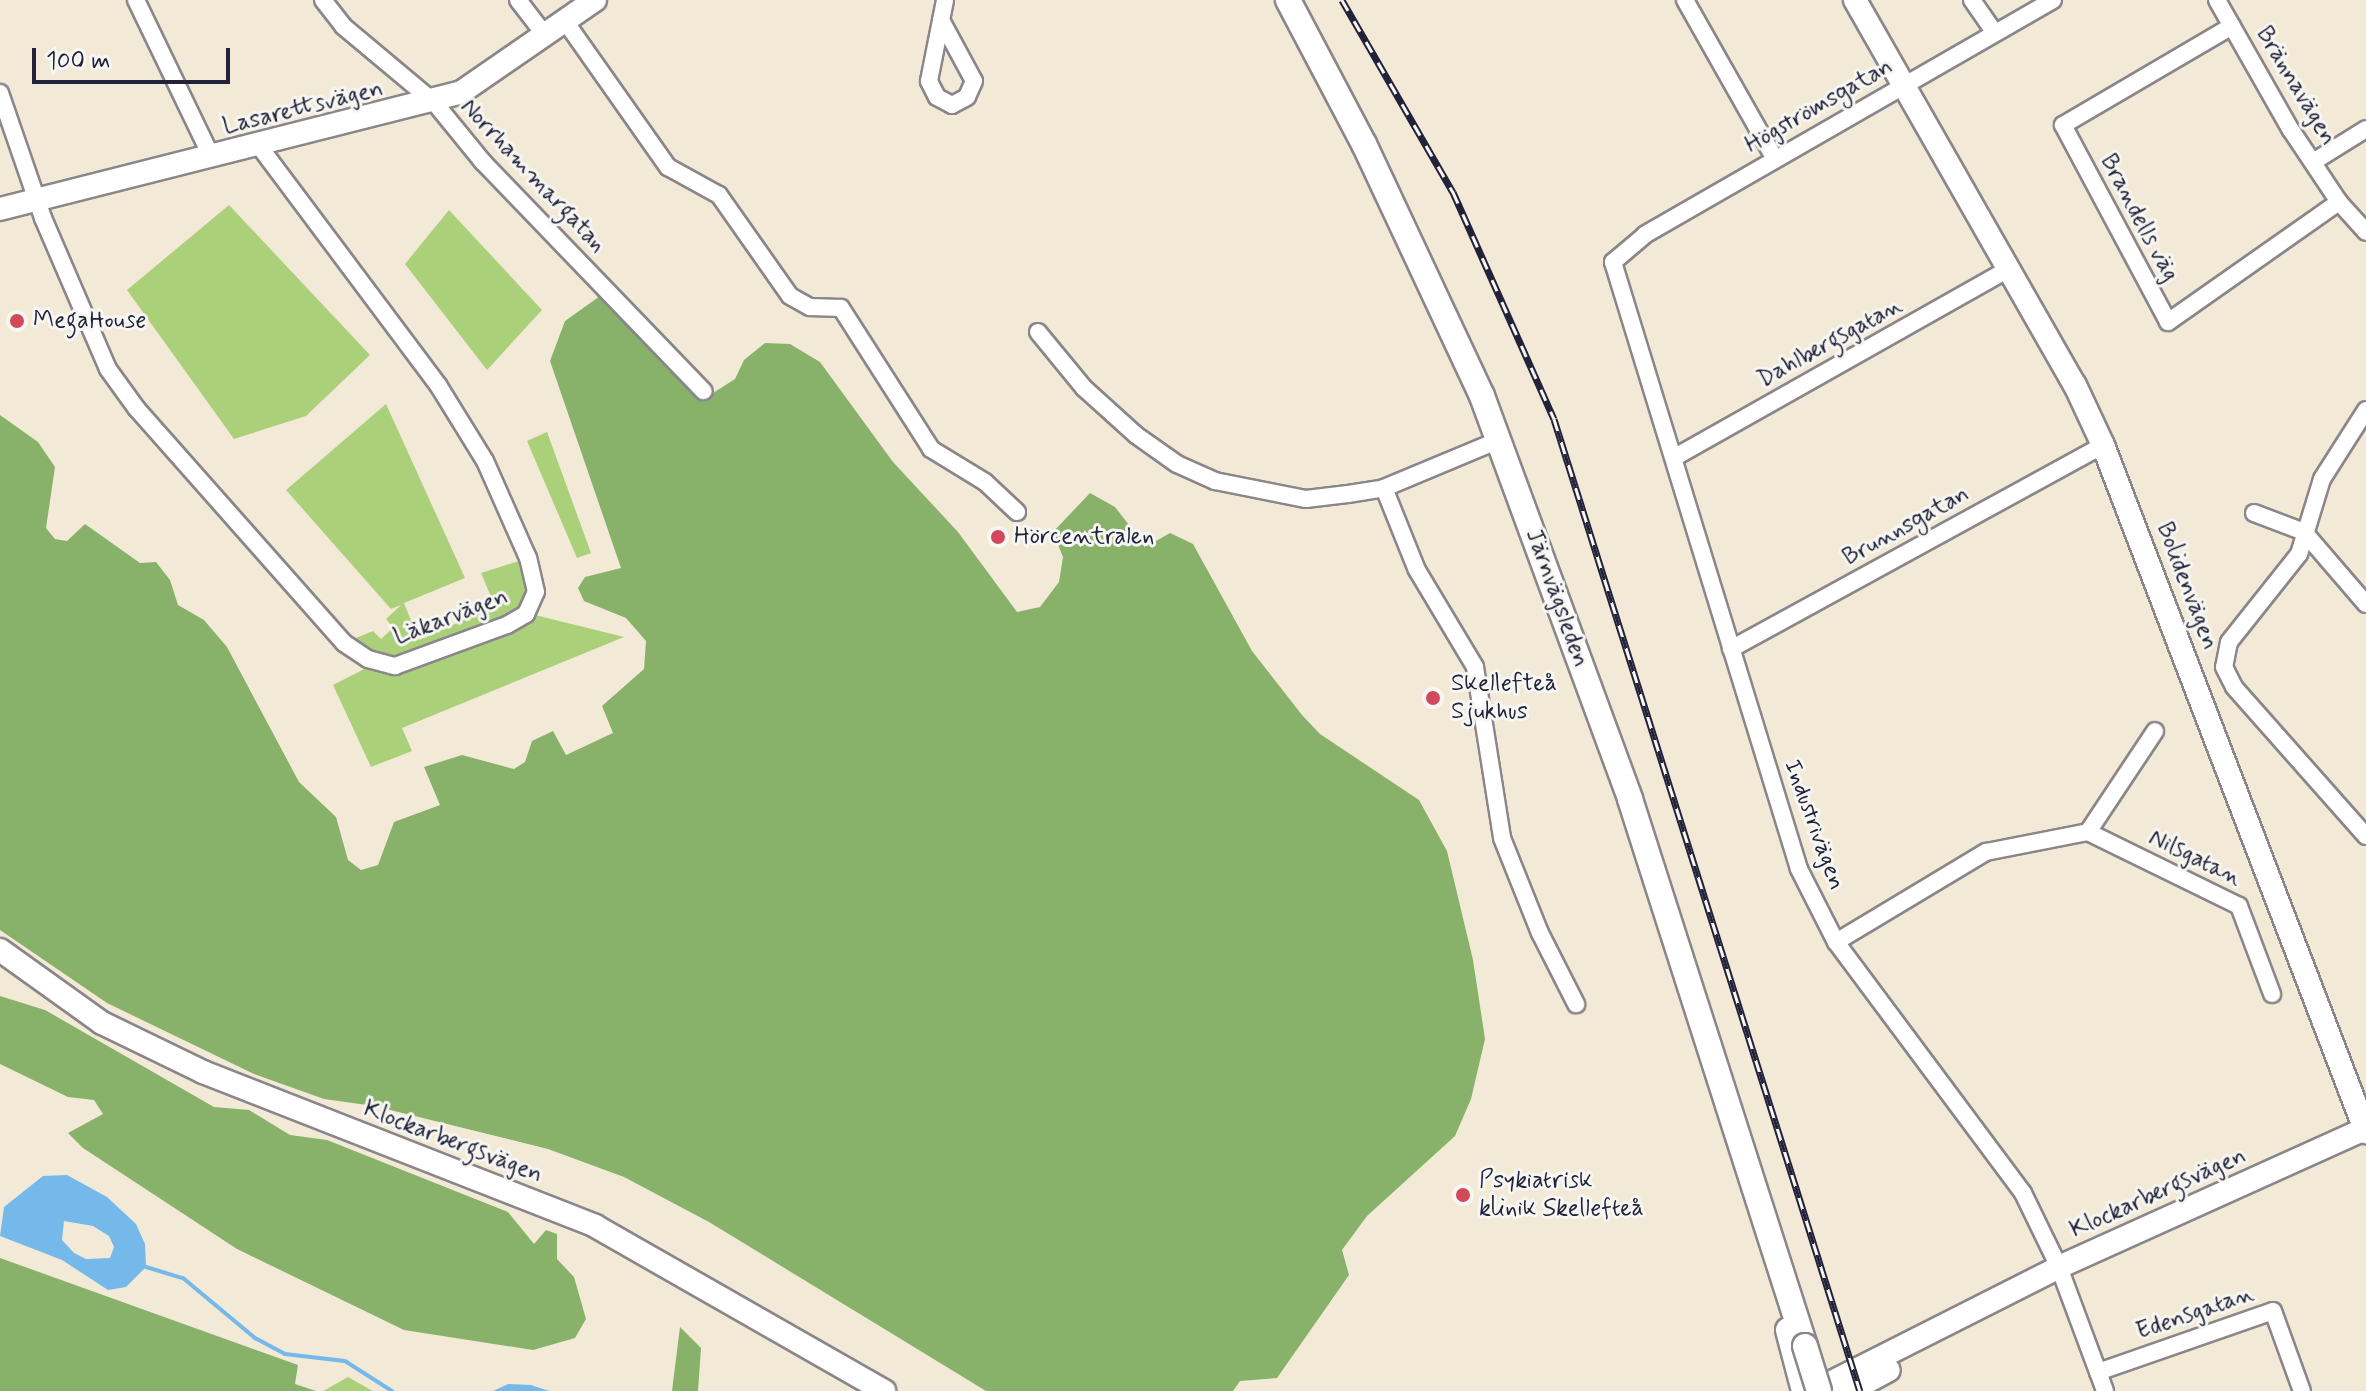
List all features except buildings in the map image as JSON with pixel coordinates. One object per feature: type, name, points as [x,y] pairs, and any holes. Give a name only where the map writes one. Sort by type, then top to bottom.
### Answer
[{"type":"main road","name":"Lasarettsvägen","points":[[0,209],[460,93],[595,0]]},
{"type":"main road","name":"Järnvägsleden","points":[[1288,0],[1364,144],[1499,440],[1630,799],[1763,1222],[1799,1348],[1817,1391]]},
{"type":"main road","name":"Bolidenvägen","points":[[1855,0],[2075,385],[2103,445],[2366,1130]]},
{"type":"main road","name":"Klockarbergsvägen","points":[[0,950],[102,1023],[203,1072],[595,1226],[884,1391]]},
{"type":"main road","name":"Klockarbergsvägen","points":[[1817,1391],[2059,1267],[2366,1130]]},
{"type":"main road","name":"Klockarbergsvägen","points":[[1850,1391],[1908,1359],[1975,1311]]},
{"type":"main road","name":"Järnvägsleden","points":[[1799,1348],[1804,1391]]},
{"type":"street","points":[[136,0],[212,158]]},
{"type":"street","name":"Norrhammargatan","points":[[323,0],[343,26],[434,102],[483,162],[703,391]]},
{"type":"street","points":[[518,0],[545,35]]},
{"type":"street","points":[[941,20],[974,81],[967,97],[952,105],[937,97],[929,81],[941,20],[945,0]]},
{"type":"street","points":[[1685,0],[1775,159]]},
{"type":"street","points":[[1972,0],[1995,33]]},
{"type":"street","name":"Högströmsgatan","points":[[1613,262],[1645,235],[2053,0]]},
{"type":"street","name":"Brännavägen","points":[[2217,0],[2313,162],[2339,202],[2366,232]]},
{"type":"street","points":[[565,21],[668,167],[719,195],[790,296],[810,307],[841,308],[931,449],[985,482],[1017,512]]},
{"type":"street","name":"Brandells väg","points":[[2232,26],[2063,125],[2168,322],[2339,202]]},
{"type":"street","name":"Läkarvägen","points":[[0,93],[37,200],[108,369],[137,409],[344,643],[368,659],[395,666],[507,625],[526,614],[536,592],[528,558],[485,461],[438,385],[259,146]]},
{"type":"street","points":[[2313,162],[2366,129]]},
{"type":"street","name":"Industrivägen","points":[[1613,262],[1799,869],[1836,942],[2023,1193],[2059,1267],[2105,1391]]},
{"type":"street","name":"Dahlbergsgatan","points":[[1675,457],[2007,270]]},
{"type":"street","points":[[1038,332],[1107,410],[1177,464],[1215,481],[1306,499],[1384,488],[1499,440]]},
{"type":"street","points":[[2366,410],[2322,479],[2299,554],[2229,642],[2224,667],[2234,687],[2366,836]]},
{"type":"street","name":"Brunnsgatan","points":[[1731,649],[2103,445]]},
{"type":"street","points":[[1384,488],[1417,570],[1475,667],[1502,838],[1528,908],[1576,1004]]},
{"type":"street","points":[[2254,513],[2304,532],[2366,604]]},
{"type":"street","points":[[1836,942],[1986,852],[2088,832],[2155,731]]},
{"type":"street","name":"Nilsgatan","points":[[2088,832],[2239,906],[2272,994]]},
{"type":"street","name":"Edensgatan","points":[[2098,1372],[2273,1311],[2302,1391]]},
{"type":"green space","points":[[229,205],[370,355],[306,416],[234,439],[127,290]]},
{"type":"green space","points":[[449,210],[542,310],[487,370],[405,264]]},
{"type":"green space","points":[[600,296],[702,400],[735,379],[744,360],[765,343],[790,344],[820,362],[893,462],[958,532],[1017,612],[1040,607],[1059,582],[1063,557],[1053,532],[1090,493],[1115,507],[1140,539],[1156,541],[1170,533],[1193,544],[1252,651],[1302,715],[1320,734],[1419,800],[1447,851],[1473,960],[1485,1039],[1471,1099],[1455,1136],[1367,1216],[1342,1250],[1349,1275],[1277,1378],[1240,1381],[1233,1391],[986,1391],[709,1222],[624,1177],[548,1149],[374,1106],[324,1099],[254,1074],[107,1003],[0,930],[0,415],[38,442],[55,467],[46,528],[55,539],[67,541],[85,524],[140,563],[156,562],[170,580],[178,605],[204,620],[227,647],[299,782],[336,817],[348,860],[361,870],[378,865],[394,822],[440,805],[424,767],[462,755],[514,769],[525,762],[532,741],[553,731],[566,755],[613,733],[602,706],[644,669],[646,641],[626,618],[584,601],[578,588],[585,577],[621,568],[550,361],[565,321]]},
{"type":"green space","points":[[386,404],[465,578],[404,603],[419,640],[495,606],[481,573],[528,558],[536,592],[527,613],[624,637],[402,728],[412,751],[371,767],[333,685],[378,662],[344,643],[373,631],[381,639],[393,628],[386,619],[401,605],[391,609],[286,490]]},
{"type":"green space","points":[[547,432],[591,553],[577,558],[527,441]]},
{"type":"green space","points":[[0,996],[45,1010],[214,1107],[249,1110],[290,1135],[327,1140],[508,1212],[534,1244],[546,1230],[557,1234],[557,1259],[574,1277],[586,1319],[575,1338],[533,1350],[404,1330],[237,1249],[83,1148],[68,1133],[103,1114],[94,1100],[68,1097],[0,1064]]},
{"type":"green space","points":[[0,1258],[298,1365],[295,1384],[316,1391],[0,1391]]},
{"type":"green space","points":[[680,1327],[701,1348],[698,1391],[672,1391]]},
{"type":"green space","points":[[348,1377],[373,1391],[323,1391]]},
{"type":"water","points":[[67,1175],[107,1197],[136,1224],[145,1244],[146,1267],[126,1287],[108,1290],[62,1260],[0,1236],[4,1207],[43,1176]],"holes":[[[64,1221],[93,1226],[109,1236],[114,1247],[110,1258],[86,1259],[74,1253],[62,1240]]]},
{"type":"water","points":[[508,1384],[531,1385],[549,1391],[493,1391]]},
{"type":"waterway","points":[[146,1267],[183,1278],[255,1338],[285,1354],[345,1361],[392,1391]]},
{"type":"railway","points":[[1342,0],[1453,192],[1554,419],[1860,1391]]},
{"type":"place","name":"MegaHouse","points":[[17,321]]},
{"type":"place","name":"Hörcentralen","points":[[998,537]]},
{"type":"place","name":"Skellefteå Sjukhus","points":[[1433,698]]},
{"type":"place","name":"Psykiatrisk klinik Skellefteå","points":[[1463,1195]]}]
